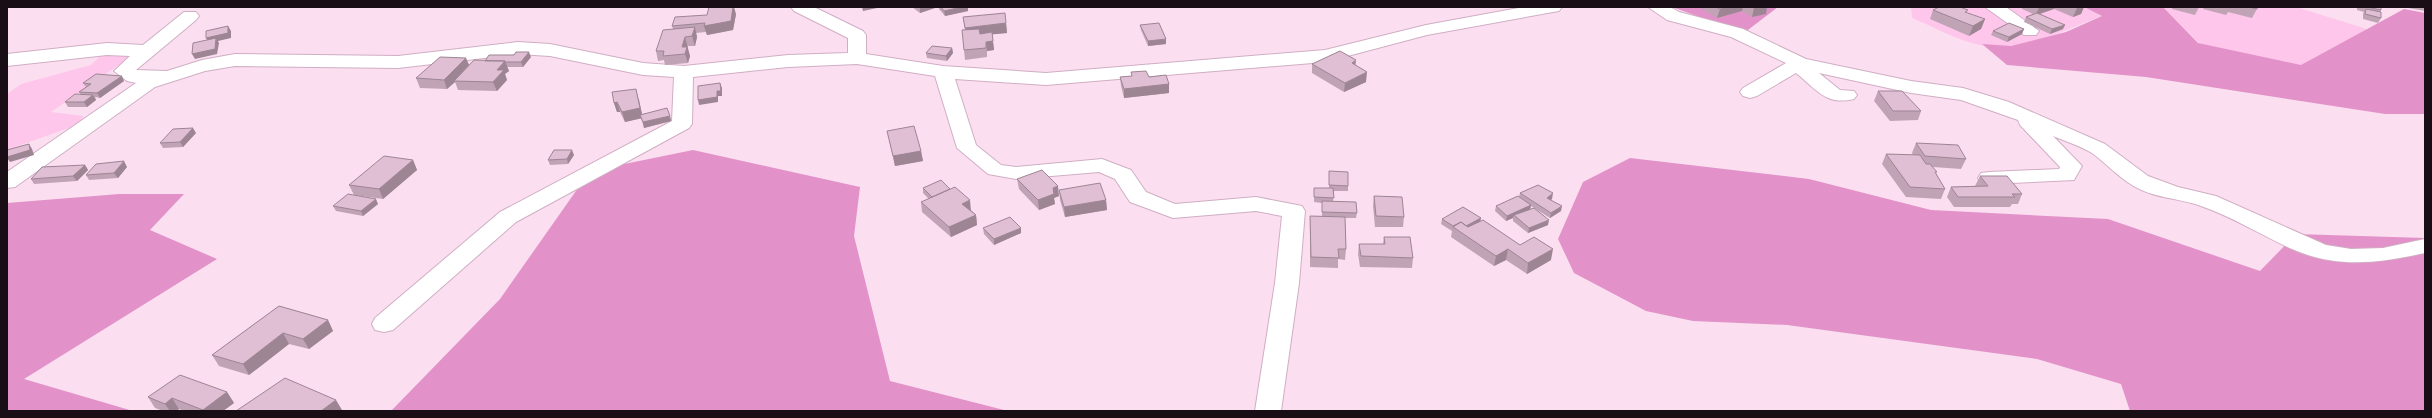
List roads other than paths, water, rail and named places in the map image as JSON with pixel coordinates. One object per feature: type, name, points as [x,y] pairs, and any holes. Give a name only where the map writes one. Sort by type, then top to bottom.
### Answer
[{"type":"street","points":[[800,7],[857,35],[856,58]]},
{"type":"street","points":[[7,182],[126,96],[148,83],[176,74],[235,60],[398,62],[518,48],[550,50],[643,70],[684,72],[788,61],[856,58],[943,72],[1046,79],[1325,56],[1426,30],[1553,7]]},
{"type":"street","points":[[1656,7],[1673,16],[1737,34],[1799,64],[1911,87],[1963,94],[2002,106],[2098,148],[2140,181],[2171,192],[2208,201],[2243,215],[2300,244],[2323,252],[2351,256],[2382,255],[2425,246]]},
{"type":"street","points":[[1994,7],[2030,31]]},
{"type":"street","points":[[176,74],[134,77],[124,71],[146,51],[190,16]]},
{"type":"street","points":[[7,60],[108,49],[146,51]]},
{"type":"street","points":[[1750,92],[1799,64]]},
{"type":"street","points":[[1799,64],[1836,96],[1847,95]]},
{"type":"street","points":[[384,324],[420,291],[508,217],[682,124],[684,72]]},
{"type":"street","points":[[943,72],[967,148],[995,170],[1016,174],[1102,165],[1123,175],[1138,197],[1173,210],[1256,204],[1294,211],[1287,283],[1268,411]]},
{"type":"street","points":[[1989,178],[2066,175],[2071,166],[2021,115]]}]
